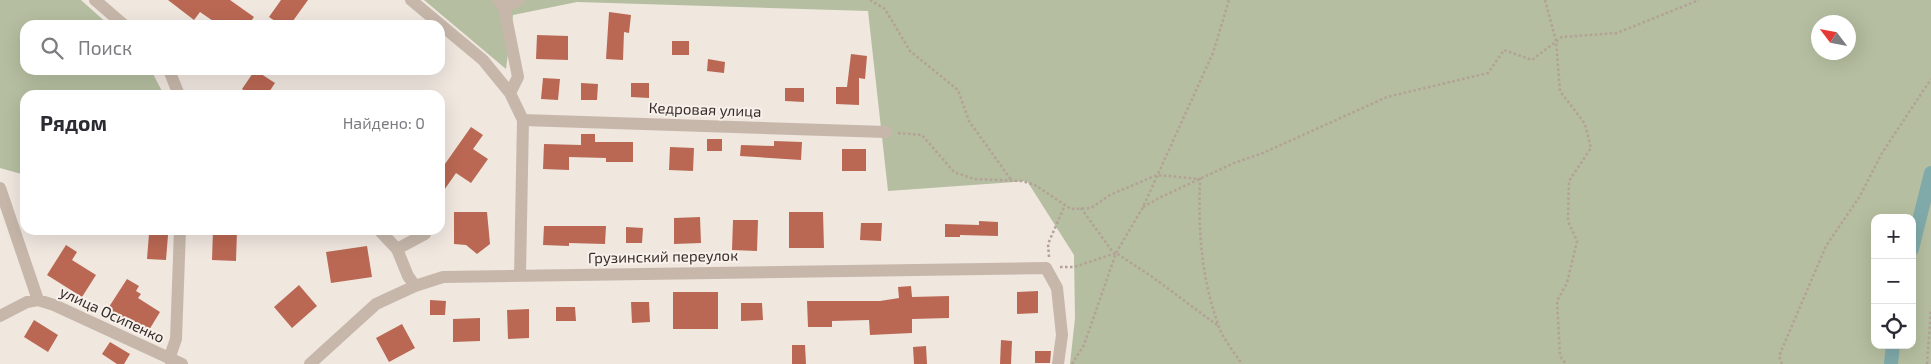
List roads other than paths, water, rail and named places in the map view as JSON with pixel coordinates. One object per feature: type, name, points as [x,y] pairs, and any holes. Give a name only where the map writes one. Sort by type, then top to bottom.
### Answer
[{"type":"street","points":[[95,0],[118,20]]},
{"type":"street","points":[[411,0],[435,20]]},
{"type":"street","points":[[510,93],[518,77],[500,4],[520,0]]},
{"type":"street","points":[[445,28],[483,60],[510,93],[523,120],[520,275]]},
{"type":"street","points":[[171,75],[177,90]]},
{"type":"street","name":"Кедровая улица","points":[[523,120],[886,132]]},
{"type":"street","points":[[0,188],[38,300]]},
{"type":"street","points":[[170,359],[176,339],[180,235]]},
{"type":"street","points":[[384,235],[397,249],[408,276],[415,286]]},
{"type":"street","points":[[397,249],[423,235]]},
{"type":"street","name":"Грузинский переулок","points":[[310,364],[376,304],[415,286],[443,277],[1046,268],[1057,288],[1062,335],[1058,364]]},
{"type":"street","name":"улица Осипенко","points":[[0,316],[26,302],[38,300],[54,305],[182,364]]},
{"type":"waterway","points":[[1916,233],[1931,173]]},
{"type":"waterway","points":[[1891,364],[1893,349]]}]
